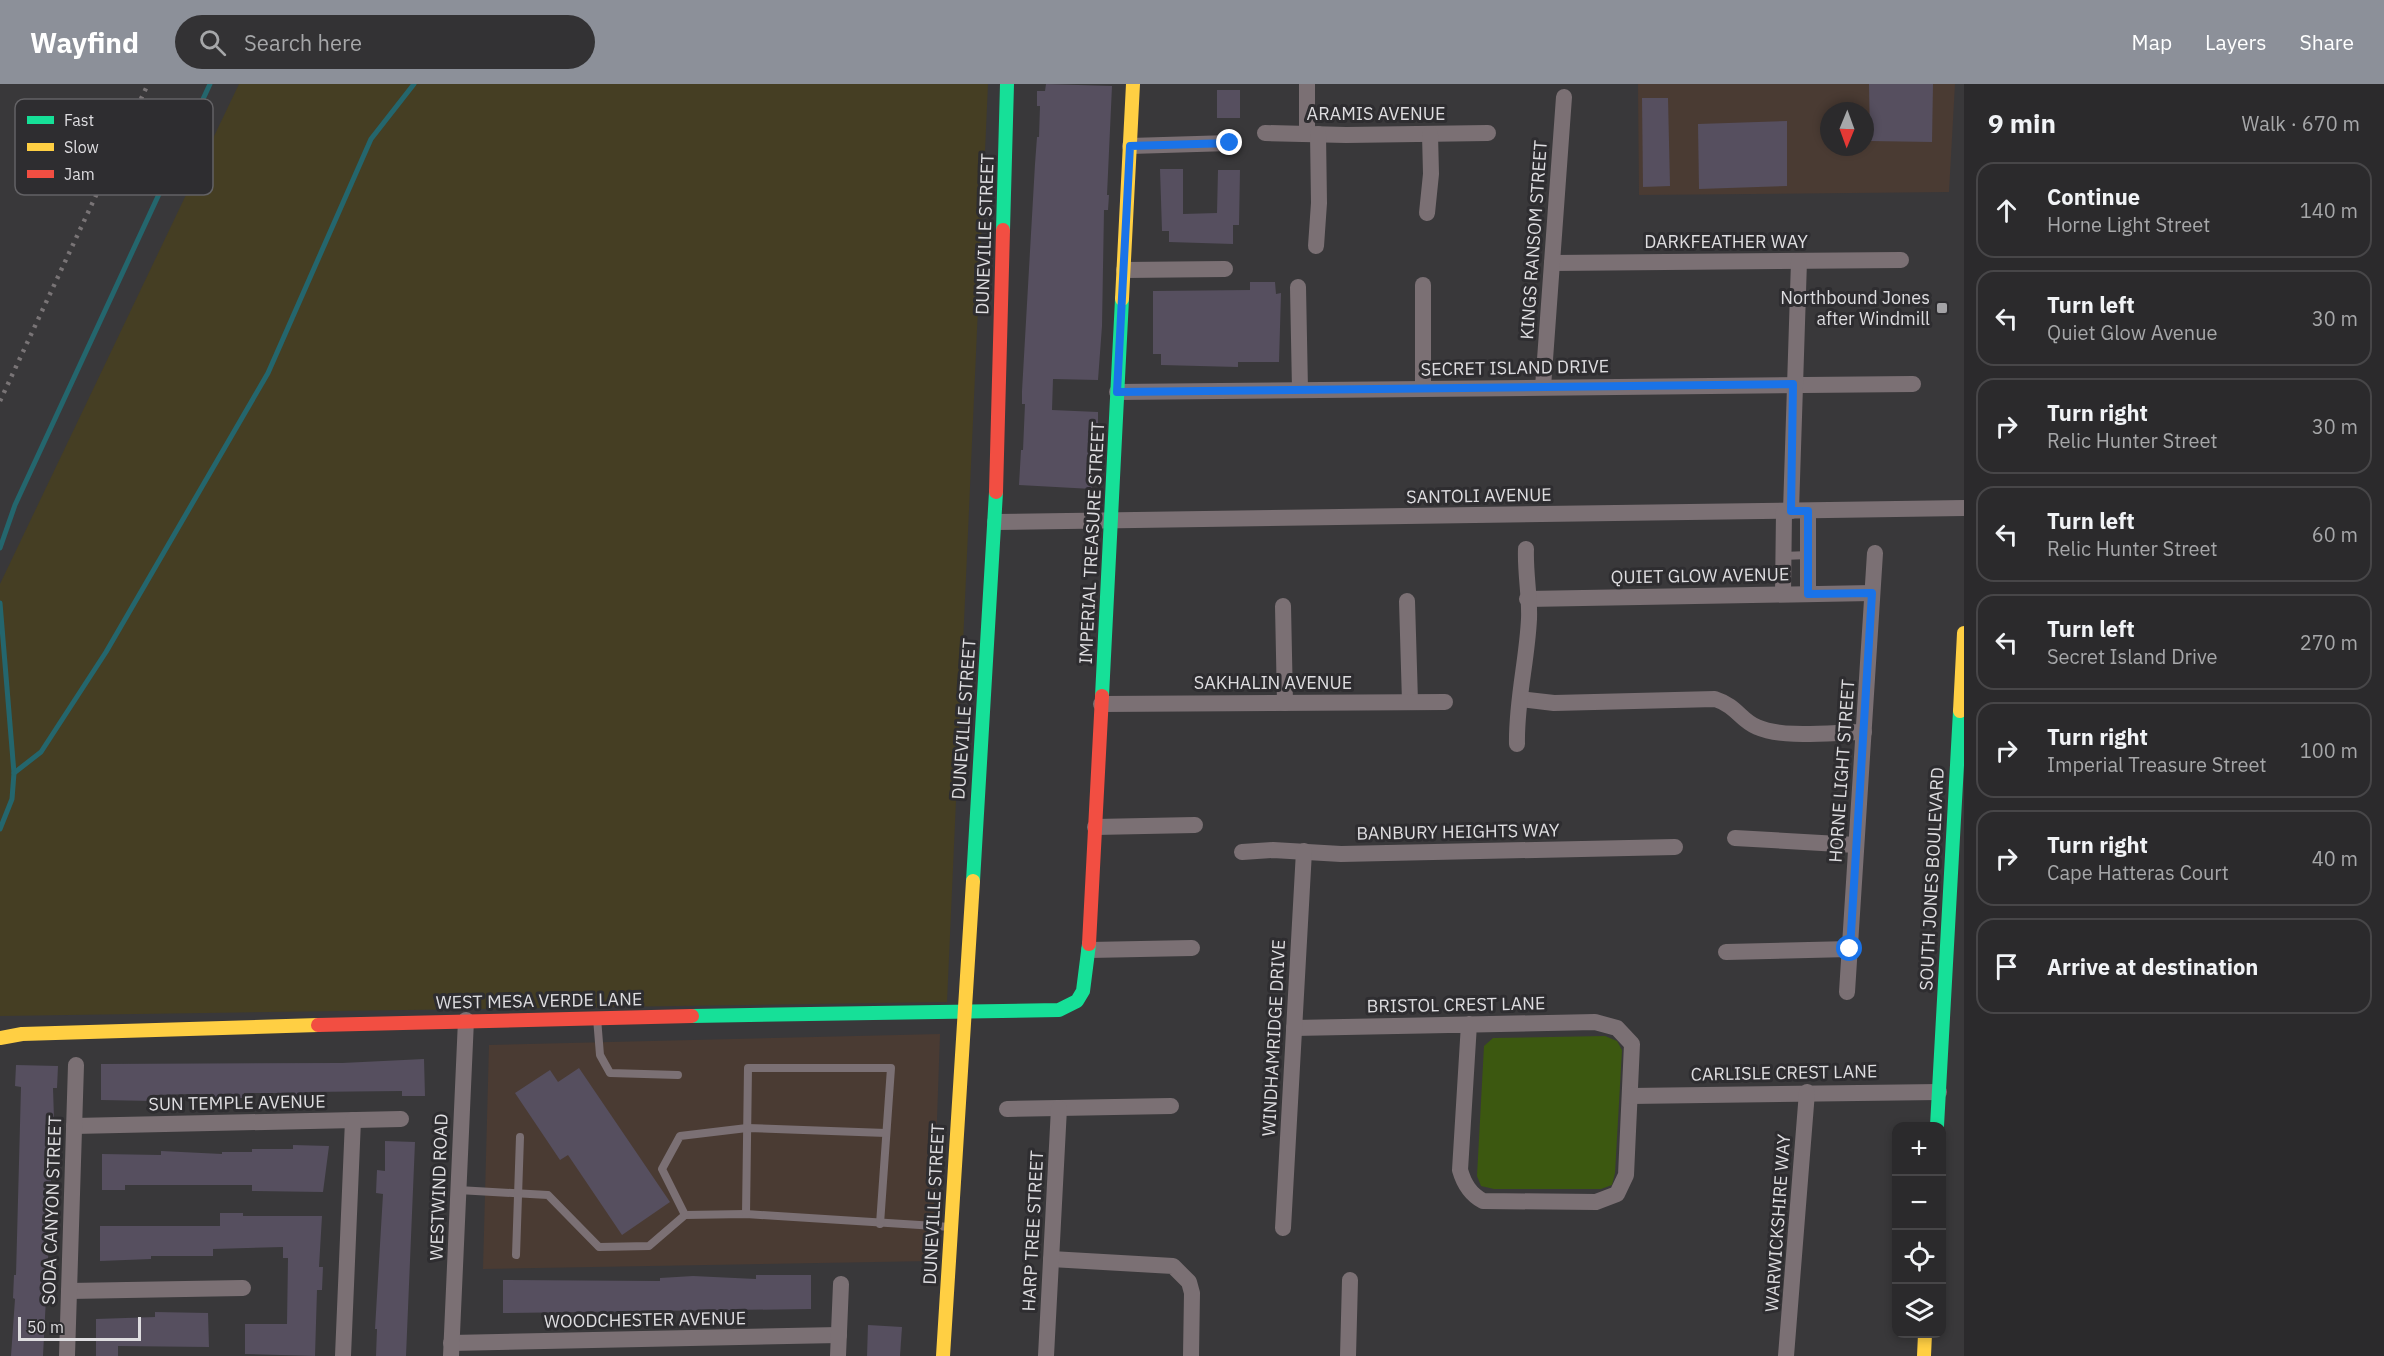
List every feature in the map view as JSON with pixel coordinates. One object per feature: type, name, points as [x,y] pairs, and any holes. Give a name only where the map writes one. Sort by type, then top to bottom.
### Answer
[{"type":"street","name":"DUNEVILLE STREET","points":[[943,1356],[995,522],[1007,84]]},
{"type":"street","name":"IMPERIAL TREASURE STREET","points":[[1077,1001],[1086,982],[1089,950],[1133,84]]},
{"type":"street","points":[[1307,84],[1319,203],[1316,246]]},
{"type":"street","name":"KINGS RANSOM STREET","points":[[1543,387],[1564,97]]},
{"type":"street","name":"ARAMIS AVENUE","points":[[1265,133],[1488,133]]},
{"type":"street","points":[[1427,213],[1431,174],[1430,134]]},
{"type":"street","points":[[1130,146],[1230,143]]},
{"type":"street","name":"DARKFEATHER WAY","points":[[1552,263],[1901,260]]},
{"type":"street","points":[[1783,594],[1783,556],[1799,261]]},
{"type":"street","points":[[1124,270],[1225,269]]},
{"type":"street","points":[[1423,285],[1424,388]]},
{"type":"street","points":[[1298,287],[1300,390]]},
{"type":"street","name":"SECRET ISLAND DRIVE","points":[[1117,392],[1913,384]]},
{"type":"street","name":"SANTOLI AVENUE","points":[[995,522],[1964,508]]},
{"type":"street","points":[[1808,511],[1808,594]]},
{"type":"street","points":[[1517,744],[1529,616],[1526,549]]},
{"type":"street","name":"HORNE LIGHT STREET","points":[[1847,992],[1875,553]]},
{"type":"street","name":"QUIET GLOW AVENUE","points":[[1527,599],[1872,593]]},
{"type":"street","points":[[1407,601],[1410,702]]},
{"type":"street","points":[[1283,606],[1285,703]]},
{"type":"street","name":"SOUTH JONES BOULEVARD","points":[[1937,1122],[1958,834],[1964,633]]},
{"type":"street","points":[[1520,699],[1554,703],[1714,699],[1724,702],[1740,712],[1754,726],[1764,730],[1783,733],[1864,732]]},
{"type":"street","name":"SAKHALIN AVENUE","points":[[1101,704],[1445,702]]},
{"type":"street","points":[[1095,826],[1194,825]]},
{"type":"street","points":[[1735,838],[1856,845]]},
{"type":"street","name":"BANBURY HEIGHTS WAY","points":[[1242,852],[1304,851],[1341,854],[1675,847]]},
{"type":"street","name":"WINDHAMRIDGE DRIVE","points":[[1283,1228],[1304,851]]},
{"type":"street","points":[[1089,950],[1192,948]]},
{"type":"street","points":[[1726,952],[1850,949]]},
{"type":"street","name":"WEST MESA VERDE LANE","points":[[0,1038],[22,1034],[465,1020],[963,1014],[1059,1010],[1077,1001]]},
{"type":"street","name":"WESTWIND ROAD","points":[[451,1350],[465,1020]]},
{"type":"street","name":"BRISTOL CREST LANE","points":[[1294,1028],[1595,1022],[1617,1028],[1632,1044],[1630,1096]]},
{"type":"street","points":[[1468,1024],[1460,1170],[1463,1182],[1474,1196],[1483,1201],[1596,1202],[1617,1194],[1626,1175],[1630,1096]]},
{"type":"street","name":"SODA CANYON STREET","points":[[67,1356],[76,1065]]},
{"type":"street","name":"WARWICKSHIRE WAY","points":[[1786,1356],[1807,1092]]},
{"type":"street","name":"CARLISLE CREST LANE","points":[[1630,1096],[1939,1092]]},
{"type":"street","points":[[1007,1108],[1171,1107]]},
{"type":"street","name":"HARP TREE STREET","points":[[1046,1356],[1059,1108]]},
{"type":"street","name":"SUN TEMPLE AVENUE","points":[[74,1126],[401,1119]]},
{"type":"street","points":[[343,1356],[353,1120]]},
{"type":"street","points":[[1051,1259],[1173,1266],[1189,1282],[1193,1311],[1191,1356]]},
{"type":"street","points":[[1347,1356],[1350,1280]]},
{"type":"street","points":[[838,1356],[841,1284]]},
{"type":"street","points":[[69,1291],[243,1288]]},
{"type":"street","name":"WOODCHESTER AVENUE","points":[[451,1350],[838,1335]]},
{"type":"street","points":[[1924,1356],[1925,1338]]},
{"type":"lane","points":[[1783,556],[1808,555]]},
{"type":"lane","points":[[597,1018],[600,1055],[610,1073],[678,1075]]},
{"type":"lane","points":[[746,1214],[748,1068],[891,1068],[880,1224]]},
{"type":"lane","points":[[685,1215],[662,1169],[680,1136],[747,1128],[886,1132]]},
{"type":"lane","points":[[516,1255],[520,1137]]},
{"type":"lane","points":[[458,1190],[548,1195],[599,1247],[649,1246],[685,1215],[746,1214],[951,1227]]},
{"type":"shaded area","points":[[1638,84],[1955,84],[1949,192],[1639,195]]},
{"type":"shaded area","points":[[940,1034],[932,1261],[483,1269],[489,1045]]},
{"type":"green space","points":[[1605,1036],[1617,1041],[1622,1050],[1615,1173],[1612,1185],[1601,1189],[1494,1189],[1481,1186],[1477,1176],[1484,1046],[1493,1038]]},
{"type":"sand","points":[[239,84],[988,84],[947,1002],[0,1016],[0,584],[186,195],[213,195],[213,138]]},
{"type":"building","points":[[1046,84],[1112,86],[1107,195],[1109,195],[1108,210],[1104,210],[1102,326],[1098,380],[1053,379],[1052,410],[1098,412],[1098,427],[1094,427],[1092,489],[1019,485],[1021,450],[1023,450],[1025,404],[1022,404],[1022,391],[1035,164],[1037,137],[1039,137],[1040,106],[1037,106],[1037,91],[1045,91]]},
{"type":"building","points":[[1869,84],[1933,84],[1932,142],[1874,141],[1874,102],[1869,102]]},
{"type":"building","points":[[1217,90],[1240,90],[1240,118],[1217,118]]},
{"type":"building","points":[[1642,98],[1668,98],[1670,186],[1643,187]]},
{"type":"building","points":[[1787,121],[1787,186],[1699,189],[1698,124]]},
{"type":"building","points":[[1160,169],[1183,169],[1183,214],[1217,213],[1218,170],[1240,170],[1239,225],[1233,225],[1233,244],[1169,242],[1169,231],[1162,231]]},
{"type":"building","points":[[1250,282],[1275,282],[1276,294],[1281,293],[1279,362],[1238,362],[1238,367],[1161,365],[1161,354],[1153,354],[1153,291],[1250,290]]},
{"type":"building","points":[[424,1059],[425,1096],[402,1096],[402,1091],[305,1092],[305,1097],[282,1097],[282,1093],[244,1093],[244,1098],[191,1099],[191,1094],[154,1095],[154,1101],[101,1100],[101,1064],[342,1063]]},
{"type":"building","points":[[16,1065],[58,1066],[57,1088],[53,1088],[55,1150],[51,1179],[51,1240],[49,1239],[43,1356],[11,1356],[15,1299],[13,1298],[14,1275],[16,1275],[21,1087],[15,1086]]},
{"type":"building","points":[[579,1068],[670,1202],[622,1235],[568,1155],[560,1160],[515,1093],[550,1070],[558,1082]]},
{"type":"building","points":[[385,1141],[415,1142],[406,1356],[376,1356],[377,1329],[375,1329],[383,1194],[376,1193],[377,1170],[385,1171]]},
{"type":"building","points":[[293,1145],[329,1146],[323,1192],[252,1191],[252,1185],[125,1185],[125,1190],[102,1190],[102,1154],[161,1155],[161,1151],[222,1154],[222,1152],[252,1152],[252,1149],[293,1149]]},
{"type":"building","points":[[220,1213],[243,1213],[243,1216],[322,1216],[319,1267],[323,1267],[322,1290],[317,1290],[315,1356],[245,1354],[245,1324],[287,1324],[288,1258],[283,1258],[283,1247],[213,1249],[213,1256],[151,1256],[151,1259],[100,1261],[100,1226],[220,1226]]},
{"type":"building","points":[[756,1275],[811,1275],[811,1309],[503,1313],[503,1280],[660,1281],[660,1278],[693,1276],[756,1279]]},
{"type":"building","points":[[155,1312],[208,1313],[209,1347],[118,1346],[118,1356],[96,1356],[96,1319],[155,1317]]},
{"type":"building","points":[[868,1325],[902,1327],[900,1356],[867,1356]]},
{"type":"waterway","points":[[203,99],[210,84]]},
{"type":"waterway","points":[[14,773],[41,752],[106,652],[268,373],[371,139],[414,84]]},
{"type":"waterway","points":[[0,548],[15,505],[159,195]]},
{"type":"waterway","points":[[0,603],[14,773],[12,799],[0,829]]},
{"type":"railway","points":[[141,99],[148,84]]},
{"type":"railway","points":[[0,401],[96,195]]},
{"type":"traffic: fast","points":[[1003,230],[1007,84]]},
{"type":"traffic: fast","points":[[1102,696],[1122,299]]},
{"type":"traffic: fast","points":[[973,881],[996,492]]},
{"type":"traffic: fast","points":[[1937,1122],[1960,711]]},
{"type":"traffic: fast","points":[[692,1016],[1059,1010],[1077,1001],[1083,991],[1089,944]]},
{"type":"traffic: slow","points":[[1122,299],[1133,84]]},
{"type":"traffic: slow","points":[[1960,711],[1964,633]]},
{"type":"traffic: slow","points":[[943,1356],[973,881]]},
{"type":"traffic: slow","points":[[0,1038],[22,1034],[318,1025]]},
{"type":"traffic: slow","points":[[1924,1356],[1925,1338]]},
{"type":"traffic: jam","points":[[996,492],[1003,230]]},
{"type":"traffic: jam","points":[[1089,944],[1102,696]]},
{"type":"traffic: jam","points":[[318,1025],[692,1016]]},
{"type":"place","name":"Northbound Jones after Windmill","points":[[1942,308]]},
{"type":"route","points":[[1230,143],[1130,146],[1117,392],[1793,384],[1791,511],[1808,511],[1808,594],[1872,593],[1850,949]]}]
